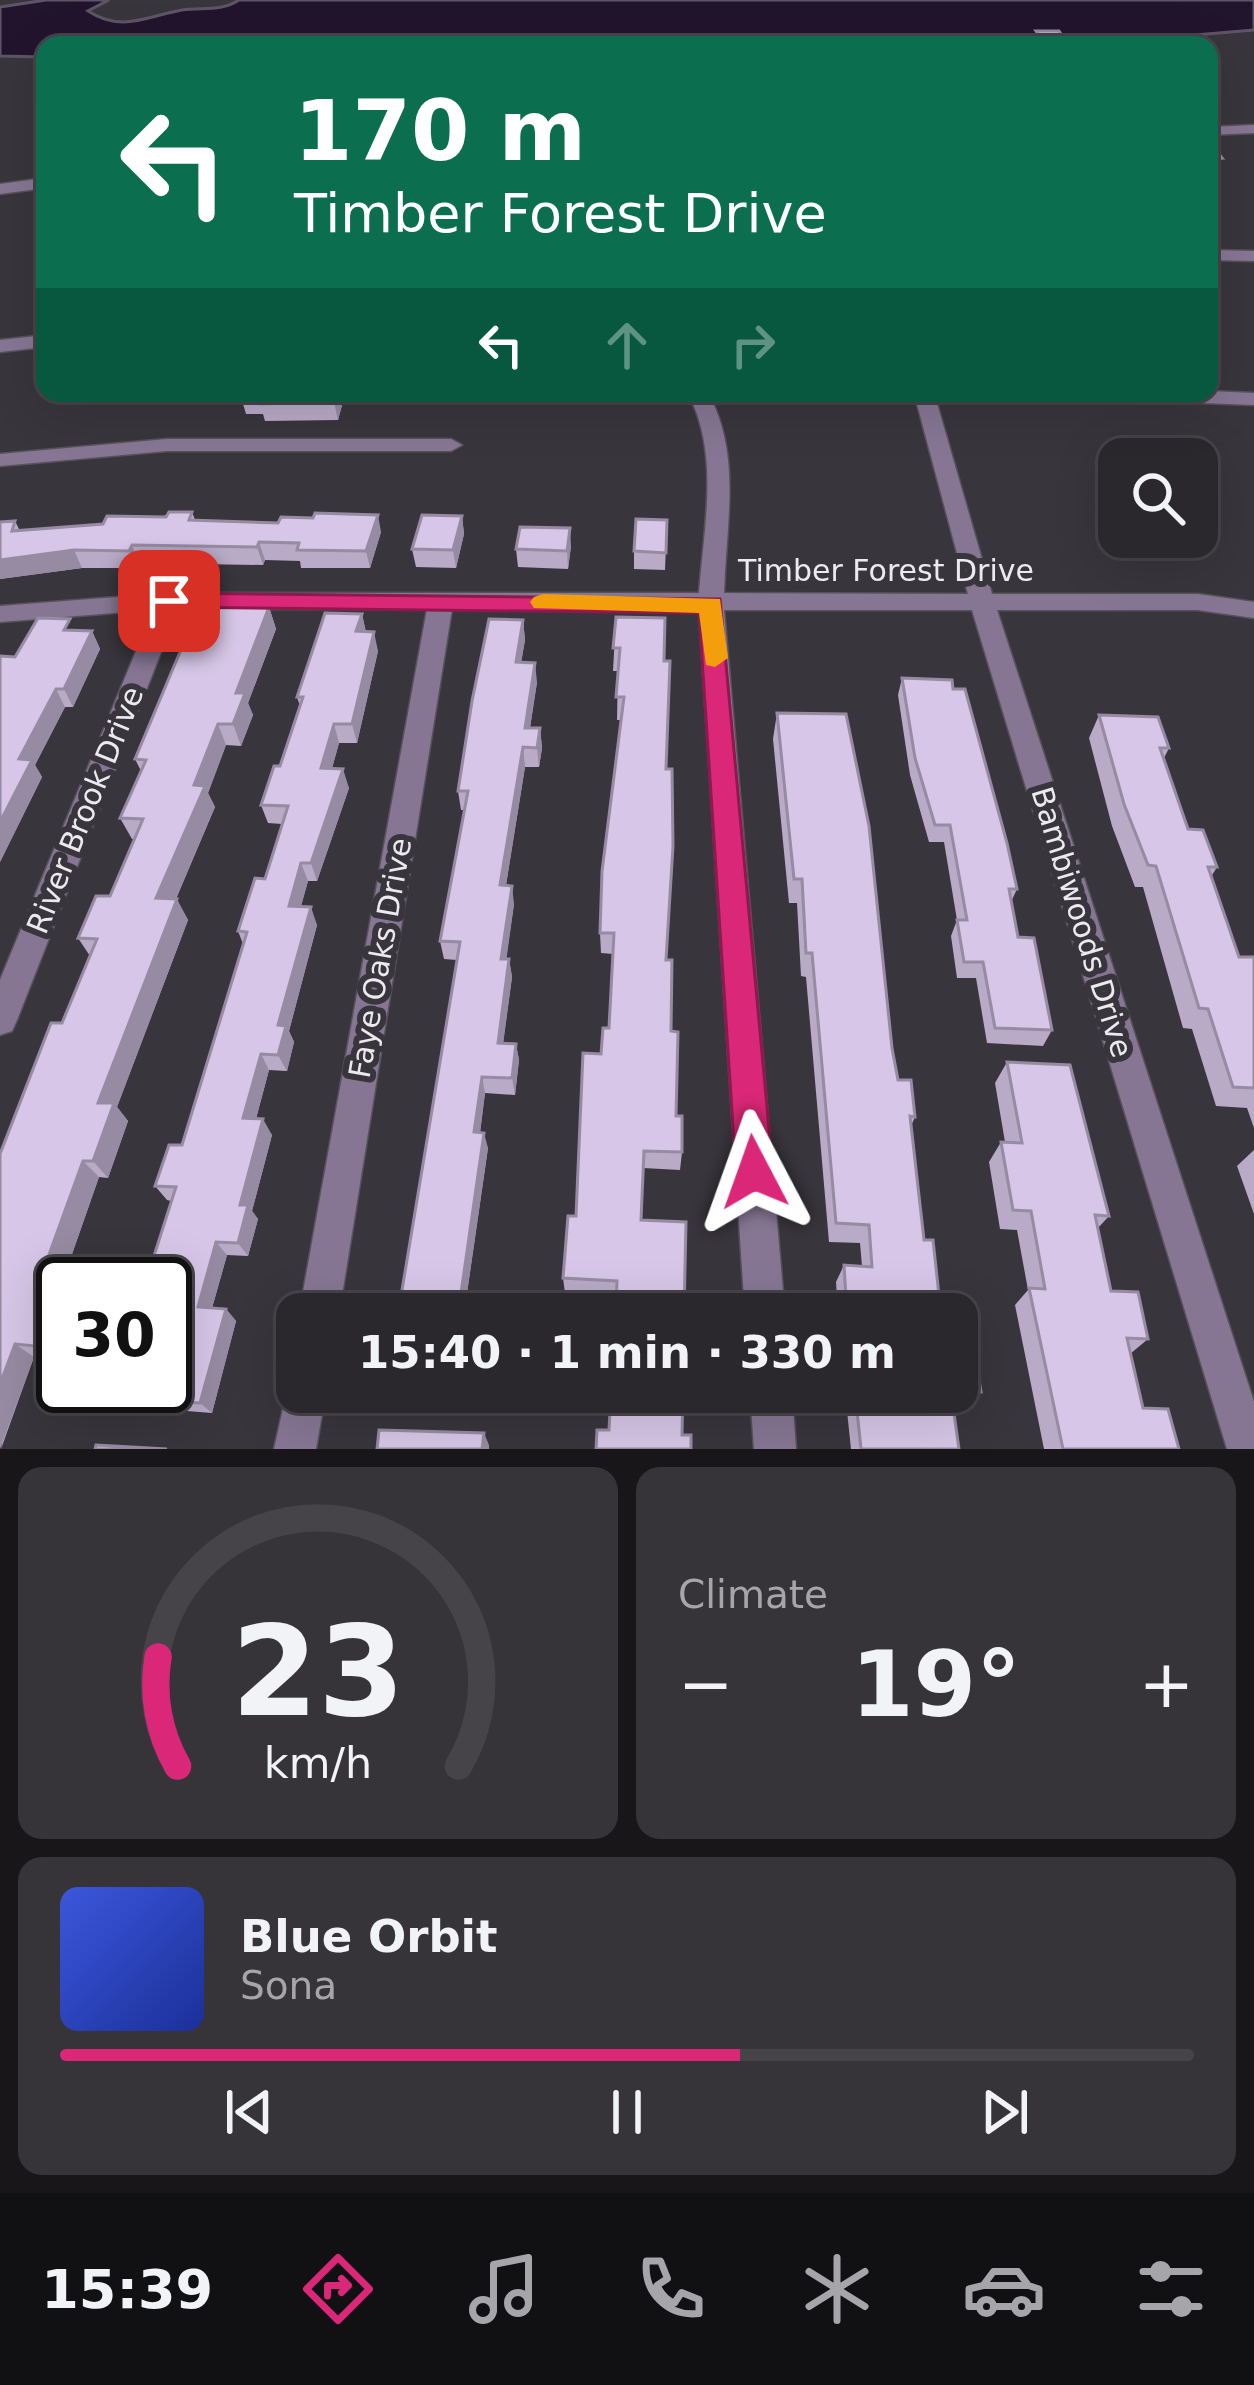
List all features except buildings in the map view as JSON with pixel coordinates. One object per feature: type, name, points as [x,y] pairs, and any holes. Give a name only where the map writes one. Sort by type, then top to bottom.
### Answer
[{"type":"street","points":[[1218,131],[1254,129]]},
{"type":"street","points":[[0,189],[36,184]]},
{"type":"street","points":[[1218,255],[1254,256]]},
{"type":"street","points":[[0,346],[36,342]]},
{"type":"street","points":[[1218,398],[1254,399]]},
{"type":"street","points":[[703,402],[714,423],[718,447],[711,604],[763,1293]]},
{"type":"street","name":"Bambiwoods Drive","points":[[926,402],[982,602],[1248,1449]]},
{"type":"street","points":[[0,460],[167,445],[451,445]]},
{"type":"street","points":[[1198,602],[1254,592]]},
{"type":"street","name":"Timber Forest Drive","points":[[0,614],[169,601],[1198,602]]},
{"type":"street","name":"River Brook Drive","points":[[0,1020],[169,601]]},
{"type":"street","name":"Faye Oaks Drive","points":[[323,1293],[441,601]]},
{"type":"street","points":[[1198,602],[1254,610]]},
{"type":"street","points":[[296,1449],[302,1413]]},
{"type":"street","points":[[773,1413],[776,1449]]},
{"type":"shaded area","points":[[46,0],[109,0],[88,11],[123,22],[219,8],[239,0],[1254,0],[1254,30],[1183,36],[36,36],[36,57],[0,56],[0,7]]},
{"type":"slow traffic","points":[[543,602],[711,604],[715,658]]},
{"type":"route","points":[[169,601],[711,604],[754,1172]]}]
